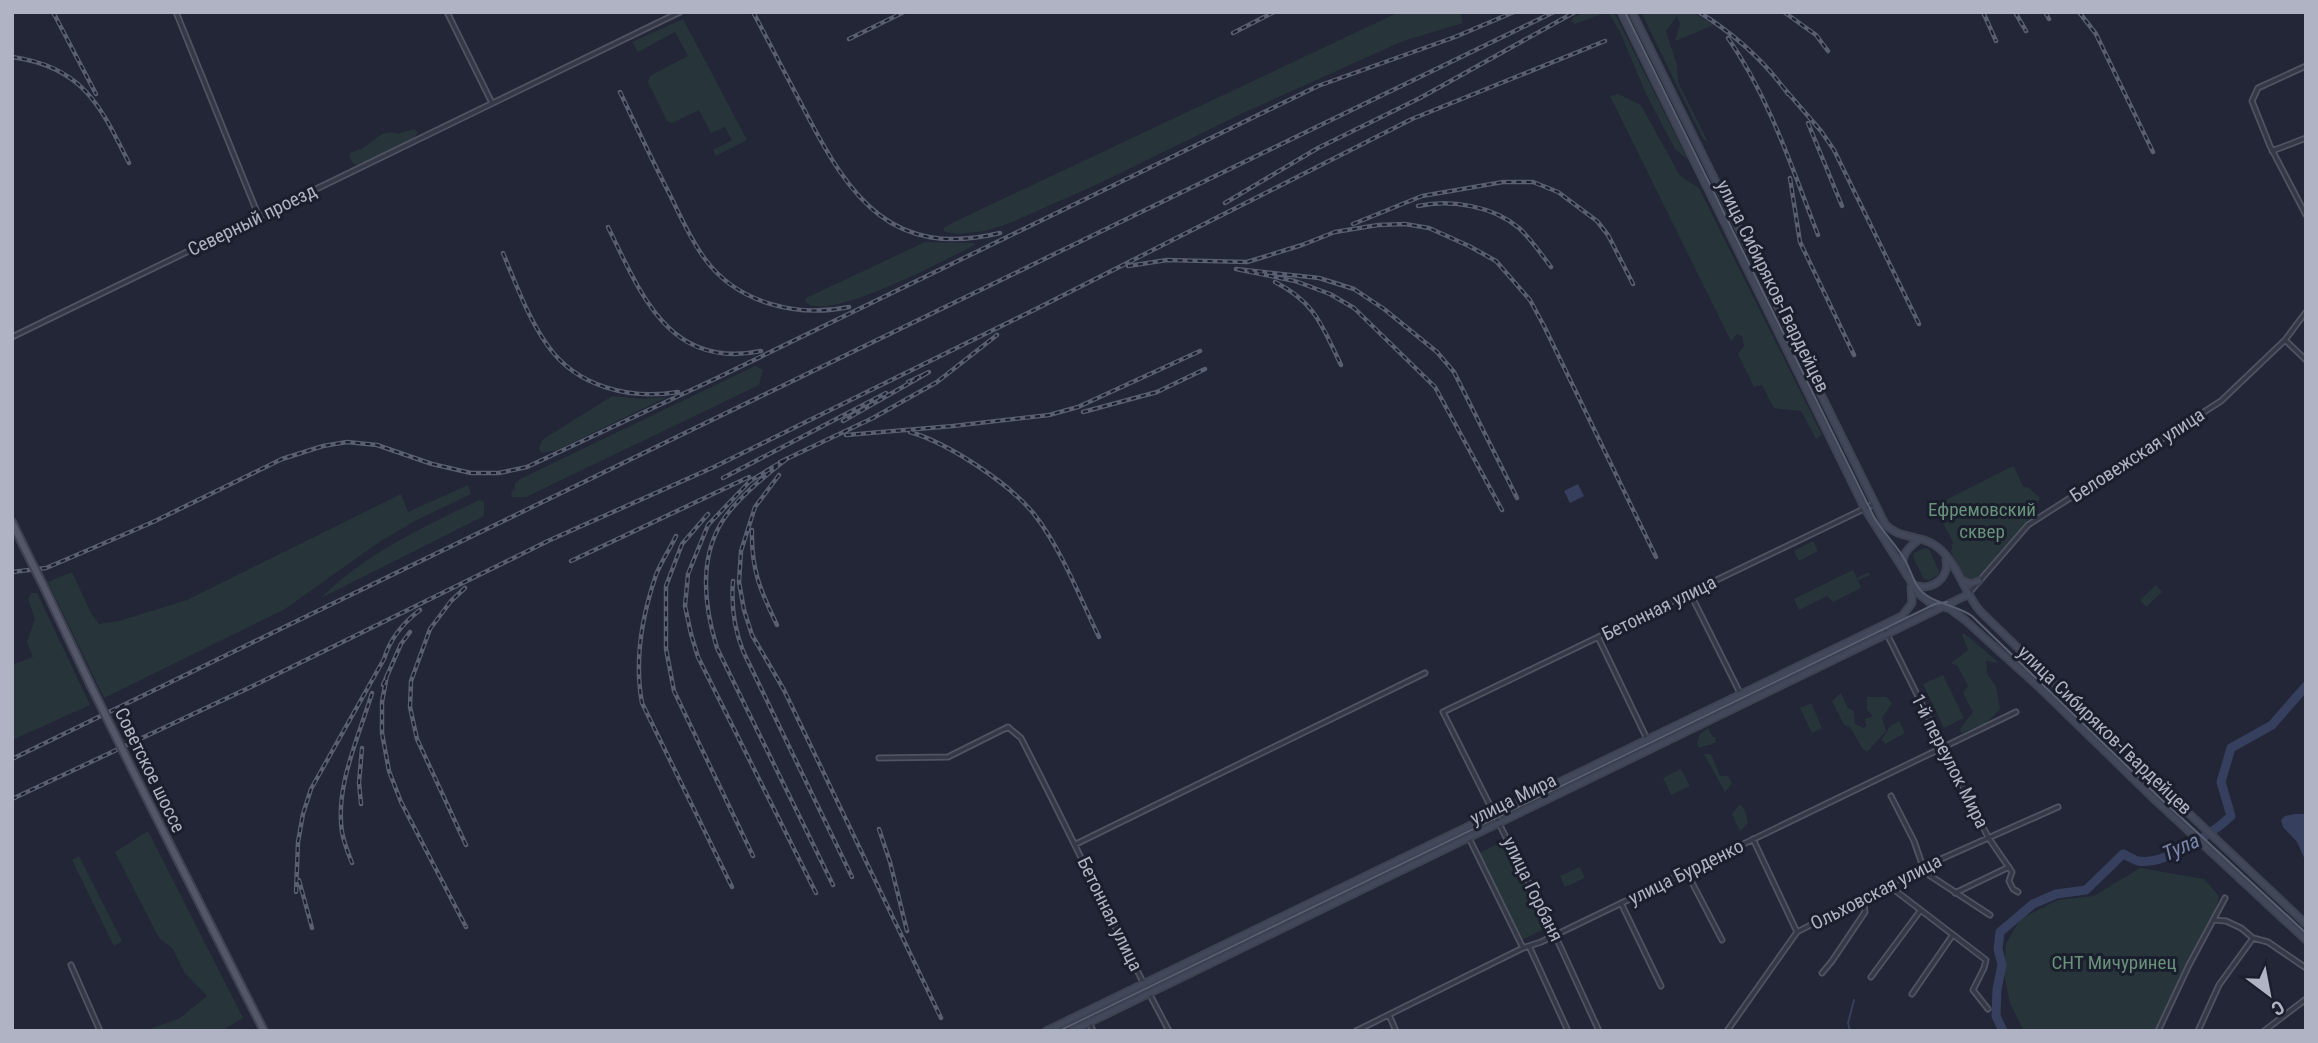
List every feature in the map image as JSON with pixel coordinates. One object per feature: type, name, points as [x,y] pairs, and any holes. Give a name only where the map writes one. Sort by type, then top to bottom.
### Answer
[{"type":"main road","name":"улица Сибиряков-Гвардейцев","points":[[1621,12],[1865,509],[1903,570]]},
{"type":"main road","name":"улица Сибиряков-Гвардейцев","points":[[1632,12],[1874,504],[1889,528],[1920,540]]},
{"type":"main road","points":[[1799,373],[1807,369]]},
{"type":"main road","name":"Советское шоссе","points":[[12,523],[264,1031]]},
{"type":"main road","points":[[1883,625],[1902,616],[1912,603],[1913,594],[1903,570],[1905,554],[1920,540],[1934,544],[1945,556],[1945,575],[1929,587],[1918,587],[1909,581]]},
{"type":"main road","name":"улица Сибиряков-Гвардейцев","points":[[1945,556],[1980,611],[2236,860],[2306,924]]},
{"type":"main road","points":[[1959,576],[1964,582],[1971,584],[1979,581]]},
{"type":"main road","name":"улица Сибиряков-Гвардейцев","points":[[1909,581],[1919,594],[1929,601],[1961,617],[2041,689],[2155,800],[2306,940]]},
{"type":"main road","name":"улица Мира","points":[[1072,1031],[1968,594]]},
{"type":"main road","name":"улица Мира","points":[[1046,1031],[1883,625]]},
{"type":"main road","points":[[1144,984],[1149,993]]},
{"type":"main road","points":[[1083,1013],[1089,1023]]},
{"type":"street","points":[[176,12],[259,217]]},
{"type":"street","points":[[447,12],[492,103]]},
{"type":"street","name":"Северный проезд","points":[[12,337],[680,12]]},
{"type":"street","points":[[2306,66],[2258,88],[2252,104],[2272,151],[2306,215]]},
{"type":"street","points":[[2272,151],[2306,138]]},
{"type":"street","name":"Беловежская улица","points":[[1968,594],[2028,525],[2221,401],[2285,340],[2306,312]]},
{"type":"street","points":[[2285,340],[2306,360]]},
{"type":"street","name":"Бетонная улица","points":[[1443,712],[1874,504]]},
{"type":"street","points":[[1690,593],[1741,695]]},
{"type":"street","name":"1-й переулок Мира","points":[[1883,625],[1988,837],[2012,872],[2009,881],[2018,892]]},
{"type":"street","points":[[1598,637],[1648,740]]},
{"type":"street","name":"Бетонная улица","points":[[1076,844],[1425,673]]},
{"type":"street","name":"улица Горбаня","points":[[1443,712],[1496,813],[1599,1031]]},
{"type":"street","name":"улица Бурденко","points":[[1356,1031],[2015,712]]},
{"type":"street","name":"Бетонная улица","points":[[879,758],[948,757],[1008,727],[1021,738],[1144,984]]},
{"type":"street","points":[[1891,796],[1929,875],[1990,915]]},
{"type":"street","name":"Ольховская улица","points":[[1727,1031],[1797,932],[1923,867],[2058,807]]},
{"type":"street","name":"улица Горбаня","points":[[1469,838],[1523,948]]},
{"type":"street","points":[[1753,839],[1797,932]]},
{"type":"street","points":[[1955,893],[2009,867]]},
{"type":"street","points":[[1686,871],[1722,940]]},
{"type":"street","points":[[1888,885],[1986,960],[1973,990],[1987,1009]]},
{"type":"street","points":[[1822,973],[1866,912],[1863,897]]},
{"type":"street","points":[[2158,1031],[2225,898]]},
{"type":"street","points":[[1621,903],[1661,986]]},
{"type":"street","points":[[1871,977],[1920,911]]},
{"type":"street","points":[[2214,920],[2226,921],[2253,938],[2268,942],[2306,968]]},
{"type":"street","points":[[1912,994],[1952,936]]},
{"type":"street","points":[[2198,1031],[2219,985],[2253,938]]},
{"type":"street","name":"улица Горбаня","points":[[1529,946],[1568,1031]]},
{"type":"street","points":[[71,965],[100,1031]]},
{"type":"street","points":[[1149,993],[1169,1031]]},
{"type":"street","points":[[2264,1031],[2306,999]]},
{"type":"street","points":[[1389,1015],[1396,1031]]},
{"type":"street","points":[[1089,1023],[1093,1031]]},
{"type":"green space","points":[[1399,12],[1460,12],[1463,23],[1403,41],[1010,223],[985,231],[957,234],[945,232],[943,228],[954,222]]},
{"type":"green space","points":[[1585,12],[1607,12],[1575,24],[1571,21]]},
{"type":"green space","points":[[1608,12],[1614,12],[1688,160],[1675,149]]},
{"type":"green space","points":[[1641,12],[1692,12],[1714,25],[1675,41],[1680,24],[1677,16],[1666,31],[1677,65],[1678,82],[1708,142],[1703,139]]},
{"type":"green space","points":[[683,19],[747,140],[716,156],[713,150],[732,140],[725,127],[711,133],[699,110],[672,123],[667,121],[648,82],[650,76],[688,56],[675,32],[638,52],[632,42]]},
{"type":"green space","points":[[1618,94],[1641,105],[1680,176],[1699,188],[1822,435],[1816,439],[1801,411],[1774,408],[1762,385],[1754,387],[1738,354],[1744,346],[1742,336],[1737,334],[1731,341],[1610,96]]},
{"type":"green space","points":[[414,129],[418,132],[415,137],[359,165],[350,159],[350,153],[363,148],[382,134],[398,134]]},
{"type":"green space","points":[[925,242],[975,245],[915,275],[861,297],[818,306],[805,302],[806,298]]},
{"type":"green space","points":[[755,366],[763,370],[759,385],[526,497],[512,497],[511,492],[520,479]]},
{"type":"green space","points":[[612,396],[641,399],[667,397],[557,450],[542,453],[539,449],[542,440]]},
{"type":"green space","name":"Ефремовский сквер","points":[[2014,467],[2023,486],[2040,498],[2025,524],[1978,579],[1970,582],[1965,579],[1951,552],[1953,542],[1937,511],[1940,503]]},
{"type":"green space","points":[[468,485],[471,494],[379,542],[285,609],[104,698],[48,582],[72,572],[99,624],[119,621],[187,600],[401,494],[408,512]]},
{"type":"green space","points":[[479,500],[484,502],[484,516],[321,598],[338,582],[376,555],[416,531]]},
{"type":"green space","points":[[1813,541],[1818,551],[1799,561],[1794,551]]},
{"type":"green space","points":[[1924,548],[1929,549],[1939,571],[1938,575],[1929,580],[1924,579],[1913,557],[1914,553]]},
{"type":"green space","points":[[1853,570],[1857,578],[1869,572],[1870,575],[1858,580],[1861,588],[1833,602],[1827,596],[1799,610],[1794,599]]},
{"type":"green space","points":[[2156,585],[2162,592],[2146,607],[2140,600]]},
{"type":"green space","points":[[31,593],[37,593],[90,705],[12,740],[12,665],[33,657],[27,642],[35,619],[28,599]]},
{"type":"green space","points":[[1964,633],[1999,663],[1986,661],[1987,674],[1996,686],[2000,709],[1985,724],[1961,733],[1960,729],[1973,712],[1963,693],[1968,686],[1957,665],[1952,664],[1968,650],[1962,635]]},
{"type":"green space","points":[[1943,675],[1964,718],[1944,728],[1923,684]]},
{"type":"green space","points":[[1841,693],[1848,708],[1854,711],[1855,724],[1863,728],[1866,726],[1865,719],[1873,716],[1867,710],[1867,697],[1886,697],[1892,703],[1882,718],[1886,731],[1867,752],[1850,727],[1844,725],[1832,701]]},
{"type":"green space","points":[[1811,703],[1822,728],[1812,733],[1800,708]]},
{"type":"green space","points":[[1899,721],[1905,733],[1885,744],[1882,739],[1890,726]]},
{"type":"green space","points":[[1708,728],[1716,738],[1715,743],[1699,748],[1697,743],[1700,734]]},
{"type":"green space","points":[[1704,754],[1711,754],[1720,776],[1728,776],[1732,783],[1725,792]]},
{"type":"green space","points":[[1681,769],[1690,786],[1671,795],[1663,778]]},
{"type":"green space","points":[[1740,804],[1745,810],[1748,823],[1740,831],[1732,814]]},
{"type":"green space","points":[[148,831],[243,1018],[221,1031],[145,1031],[180,1018],[207,996],[184,972],[173,949],[159,938],[115,852]]},
{"type":"green space","points":[[1504,841],[1546,928],[1522,940],[1479,853]]},
{"type":"green space","points":[[79,856],[122,941],[114,946],[72,860]]},
{"type":"green space","points":[[1580,867],[1585,878],[1565,887],[1560,876]]},
{"type":"green space","name":"СНТ Мичуринец","points":[[2140,868],[2204,879],[2219,896],[2213,921],[2158,1031],[2024,1031],[2010,1003],[2004,974],[2006,944],[2020,919],[2058,900],[2094,896]]},
{"type":"water","points":[[1578,484],[1584,496],[1570,503],[1564,491]]},
{"type":"water","points":[[2306,814],[2306,862],[2297,842],[2283,827],[2281,820],[2285,816]]},
{"type":"waterway","name":"Тула","points":[[2003,1031],[1996,1016],[1997,989],[2002,965],[1998,949],[2000,932],[2033,904],[2056,894],[2086,890],[2123,854],[2138,861],[2161,858],[2188,847],[2223,823],[2231,816],[2221,782],[2231,748],[2272,725],[2306,686]]},
{"type":"waterway","points":[[1850,1031],[1848,1023],[1854,1000]]},
{"type":"tram line","points":[[1625,12],[1874,517],[1903,556],[1919,588],[1931,598],[1972,616],[2158,796],[2306,933]]},
{"type":"tram line","points":[[1059,1031],[1935,604],[1947,602]]},
{"type":"railway","points":[[53,12],[96,94]]},
{"type":"railway","points":[[753,12],[823,144],[858,195],[879,215],[903,229],[930,237],[962,239],[1000,233]]},
{"type":"railway","points":[[849,39],[904,12]]},
{"type":"railway","points":[[1233,33],[1274,12]]},
{"type":"railway","points":[[12,572],[46,568],[153,522],[282,459],[323,446],[347,442],[377,445],[432,464],[471,473],[499,473],[527,467],[719,377],[1318,86],[1455,37],[1514,12]]},
{"type":"railway","points":[[12,759],[1554,12]]},
{"type":"railway","points":[[1225,203],[1318,148],[1420,98],[1575,12]]},
{"type":"railway","points":[[1699,12],[1748,48],[1788,94]]},
{"type":"railway","points":[[1784,12],[1816,35],[1828,51]]},
{"type":"railway","points":[[1983,12],[1996,41]]},
{"type":"railway","points":[[2015,12],[2026,31]]},
{"type":"railway","points":[[2045,12],[2049,19]]},
{"type":"railway","points":[[2079,12],[2096,34],[2153,152]]},
{"type":"railway","points":[[1728,38],[1768,109],[1818,235]]},
{"type":"railway","points":[[12,799],[259,683],[550,540],[714,467],[1036,309],[1412,119],[1605,41]]},
{"type":"railway","points":[[12,57],[36,62],[73,80],[98,107],[129,163]]},
{"type":"railway","points":[[1782,86],[1834,150],[1919,324]]},
{"type":"railway","points":[[620,92],[690,235],[718,274],[734,287],[770,304],[809,310],[849,307]]},
{"type":"railway","points":[[1808,123],[1842,206]]},
{"type":"railway","points":[[1790,178],[1800,242],[1854,355]]},
{"type":"railway","points":[[1353,224],[1422,196],[1503,182],[1533,182],[1558,192],[1597,221],[1608,235],[1633,284]]},
{"type":"railway","points":[[1418,206],[1458,204],[1497,214],[1519,228],[1551,267]]},
{"type":"railway","points":[[1128,266],[1167,260],[1247,262],[1335,232],[1378,225],[1405,224],[1429,228],[1469,246],[1496,261],[1530,300],[1656,557]]},
{"type":"railway","points":[[608,227],[647,301],[662,321],[681,338],[703,349],[729,354],[761,351]]},
{"type":"railway","points":[[503,253],[534,324],[548,346],[574,372],[589,381],[623,392],[678,392]]},
{"type":"railway","points":[[1502,510],[1435,387],[1354,308],[1330,294],[1295,281],[1236,269],[1319,278],[1354,289],[1384,309],[1437,352],[1454,372],[1517,498]]},
{"type":"railway","points":[[1275,282],[1309,307],[1323,327],[1341,365]]},
{"type":"railway","points":[[780,462],[873,418],[937,382],[997,335]]},
{"type":"railway","points":[[846,435],[1049,415],[1078,407],[1200,351]]},
{"type":"railway","points":[[1083,412],[1157,392],[1205,369]]},
{"type":"railway","points":[[843,421],[929,372],[908,382]]},
{"type":"railway","points":[[723,478],[886,393]]},
{"type":"railway","points":[[910,432],[942,445],[977,466],[1023,502],[1053,543],[1099,637]]},
{"type":"railway","points":[[816,893],[698,657],[685,606],[688,574],[708,525],[750,481],[788,458],[741,499],[719,527],[706,571],[707,602],[717,648],[833,885]]},
{"type":"railway","points":[[779,475],[755,507],[741,551],[739,582],[744,610],[752,635],[784,690],[941,1018]]},
{"type":"railway","points":[[571,561],[749,477]]},
{"type":"railway","points":[[708,514],[682,544],[666,586],[666,649],[674,691],[753,856]]},
{"type":"railway","points":[[752,530],[753,556],[758,579],[777,625]]},
{"type":"railway","points":[[676,536],[656,575],[643,622],[639,654],[642,703],[732,887]]},
{"type":"railway","points":[[733,581],[734,617],[743,651],[852,877]]},
{"type":"railway","points":[[465,588],[451,601],[430,629],[411,681],[410,707],[417,739],[466,845]]},
{"type":"railway","points":[[296,892],[298,842],[311,789],[394,638],[420,610]]},
{"type":"railway","points":[[383,685],[401,644],[410,632]]},
{"type":"railway","points":[[387,675],[382,702],[382,733],[389,771],[401,802],[466,927]]},
{"type":"railway","points":[[352,863],[342,832],[342,797],[350,761],[372,693]]},
{"type":"railway","points":[[361,804],[359,783],[362,748]]},
{"type":"railway","points":[[879,829],[907,931]]},
{"type":"railway","points":[[299,880],[312,928]]}]
